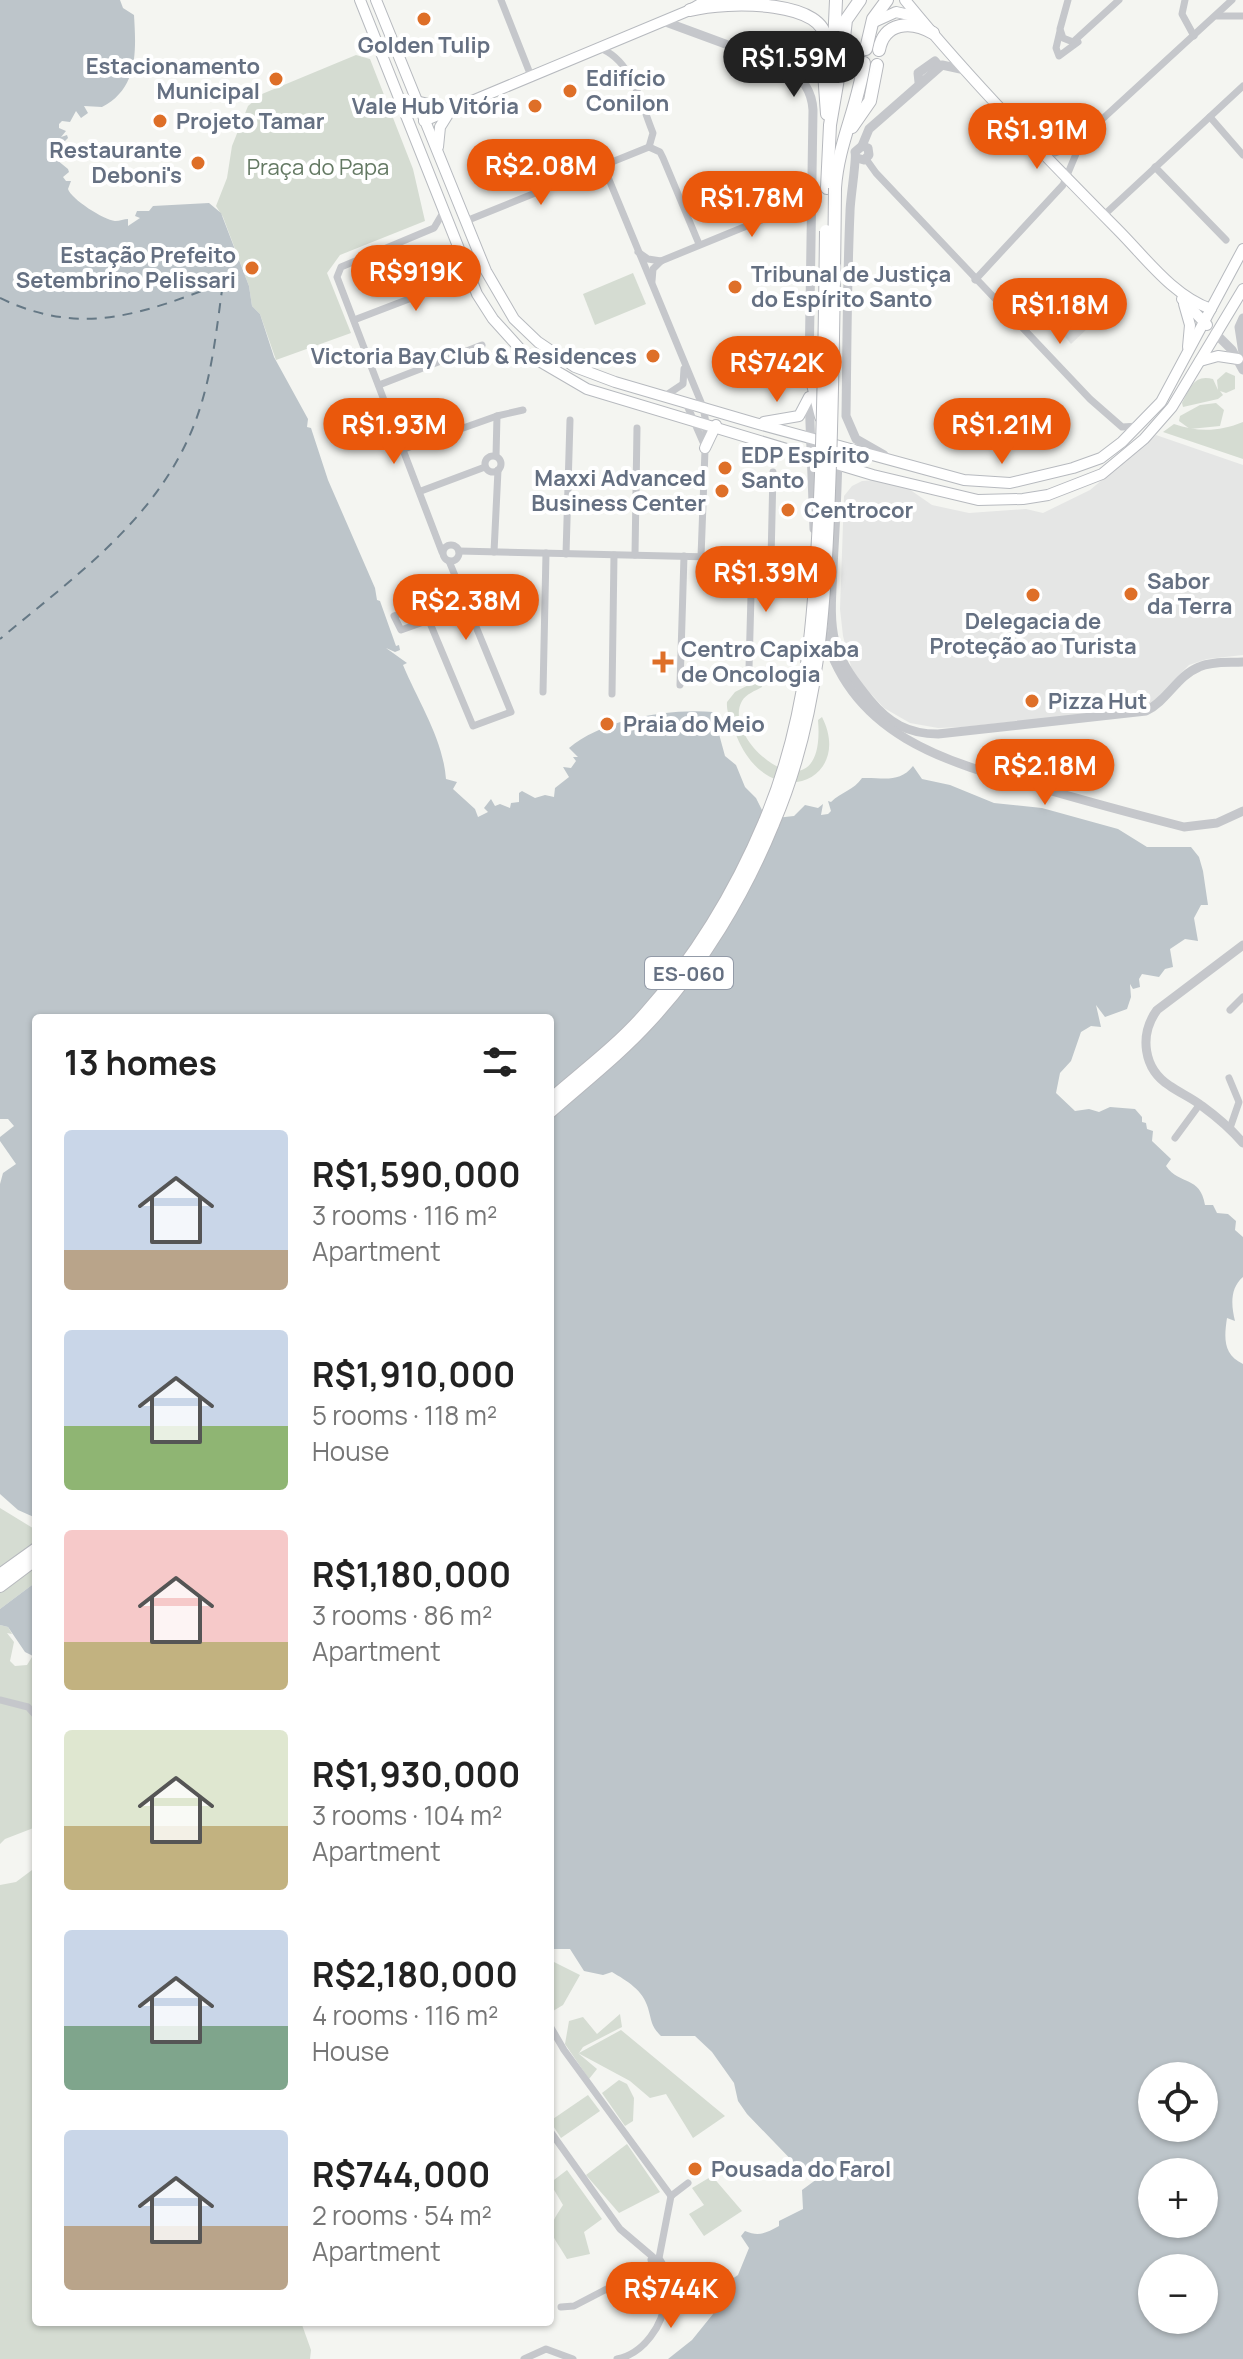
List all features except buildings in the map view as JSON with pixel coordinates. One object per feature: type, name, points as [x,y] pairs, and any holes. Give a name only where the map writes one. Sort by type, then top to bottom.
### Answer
[{"type":"main road","points":[[360,0],[469,276],[493,319],[522,351],[587,389],[791,450],[810,461],[838,463],[873,475],[978,500],[1023,499],[1065,490],[1102,474],[1144,439],[1172,407],[1242,292]]},
{"type":"main road","points":[[376,0],[466,221],[499,297],[514,319],[538,342],[575,367],[755,423],[964,480],[1010,483],[1045,477],[1101,458],[1141,425],[1161,402],[1243,249]]},
{"type":"main road","points":[[690,10],[707,0]]},
{"type":"main road","points":[[834,45],[836,0]]},
{"type":"main road","points":[[834,45],[860,0]]},
{"type":"main road","points":[[887,0],[870,26],[872,49],[896,26],[912,25],[933,33]]},
{"type":"main road","points":[[905,0],[1066,178],[1169,281],[1195,303],[1211,309],[1242,292]]},
{"type":"main road","points":[[424,121],[690,10],[714,3],[796,1],[808,5],[819,14],[834,45]]},
{"type":"main road","points":[[870,26],[881,16],[896,12],[920,18]]},
{"type":"main road","name":"ES-060","points":[[554,1108],[651,1021],[695,964],[753,867],[797,763],[812,699],[823,617],[832,414],[829,137],[832,59]]},
{"type":"main road","name":"ES-060","points":[[554,1096],[644,1015],[693,952],[749,856],[772,806],[793,745],[809,666],[816,589],[831,188],[839,151],[870,64]]},
{"type":"main road","points":[[391,76],[411,109],[424,121]]},
{"type":"main road","points":[[416,101],[451,109]]},
{"type":"main road","points":[[438,153],[438,133],[451,109]]},
{"type":"main road","points":[[1169,281],[1184,302],[1215,333]]},
{"type":"main road","points":[[1184,302],[1190,325],[1188,354]]},
{"type":"main road","points":[[1200,361],[1218,356],[1240,356]]},
{"type":"main road","points":[[808,368],[822,422],[851,459],[873,475]]},
{"type":"main road","points":[[755,423],[799,416],[809,397]]},
{"type":"main road","points":[[705,448],[706,423]]},
{"type":"main road","points":[[0,1575],[32,1552]]},
{"type":"main road","points":[[0,1586],[32,1562]]},
{"type":"street","points":[[501,0],[531,76]]},
{"type":"street","points":[[1068,0],[1056,48],[1059,56],[1065,55],[1119,0]]},
{"type":"street","points":[[1185,0],[1182,14],[1194,36]]},
{"type":"street","points":[[1032,141],[1055,153],[1073,146],[1232,0]]},
{"type":"street","points":[[1217,16],[1243,16]]},
{"type":"street","points":[[663,21],[777,62],[802,80],[810,94],[813,110],[808,368],[810,461],[819,607],[828,646],[845,680],[890,730],[914,746],[945,760],[1184,827],[1217,823],[1243,811]]},
{"type":"street","points":[[1060,29],[1063,38],[1069,41],[1076,41],[1085,34]]},
{"type":"street","points":[[599,48],[611,52],[623,64],[653,133],[649,147]]},
{"type":"street","points":[[969,72],[948,64],[939,66],[869,129],[862,146],[855,152],[1113,421],[1122,427],[1141,425]]},
{"type":"street","points":[[1104,215],[1243,86]]},
{"type":"street","points":[[1210,117],[1243,155]]},
{"type":"street","points":[[975,280],[1058,192],[1084,137]]},
{"type":"street","points":[[466,221],[649,147],[660,152],[699,244]]},
{"type":"street","points":[[862,158],[851,178],[848,425],[865,446],[902,463]]},
{"type":"street","points":[[603,165],[703,407],[706,423],[701,557]]},
{"type":"street","points":[[1155,167],[1226,240]]},
{"type":"street","points":[[652,287],[653,269],[661,261],[793,207],[800,205],[810,212]]},
{"type":"street","points":[[422,604],[473,726],[511,712],[449,561],[442,552],[337,271],[434,228],[444,211]]},
{"type":"street","points":[[637,251],[648,259],[661,261]]},
{"type":"street","points":[[354,320],[469,276]]},
{"type":"street","points":[[811,291],[819,304],[827,308],[837,308],[849,296]]},
{"type":"street","points":[[809,339],[821,325],[849,315]]},
{"type":"street","points":[[1243,318],[1239,327],[1243,370]]},
{"type":"street","points":[[821,325],[837,327],[847,349]]},
{"type":"street","points":[[1215,333],[1240,356]]},
{"type":"street","points":[[379,385],[482,345]]},
{"type":"street","points":[[665,396],[683,384],[683,362]]},
{"type":"street","points":[[686,403],[706,423]]},
{"type":"street","points":[[404,449],[523,410]]},
{"type":"street","points":[[494,552],[501,461],[496,456],[497,416]]},
{"type":"street","points":[[566,554],[570,420]]},
{"type":"street","points":[[635,555],[637,428]]},
{"type":"street","points":[[838,445],[832,619],[838,652],[878,710],[902,729],[916,734],[938,734],[1153,715],[1196,673],[1243,664]]},
{"type":"street","points":[[485,467],[486,458],[496,456]]},
{"type":"street","points":[[421,491],[485,467]]},
{"type":"street","points":[[485,467],[490,471],[498,470]]},
{"type":"street","points":[[771,560],[773,472]]},
{"type":"street","points":[[438,535],[459,551],[799,559],[814,564],[817,571]]},
{"type":"street","points":[[799,559],[811,554],[815,544]]},
{"type":"street","points":[[442,552],[447,545],[452,545]]},
{"type":"street","points":[[449,561],[456,559],[459,551]]},
{"type":"street","points":[[543,692],[546,553]]},
{"type":"street","points":[[612,694],[614,555]]},
{"type":"street","points":[[680,685],[684,556]]},
{"type":"street","points":[[749,668],[752,559]]},
{"type":"street","points":[[429,620],[401,630],[394,616],[461,590]]},
{"type":"street","points":[[938,734],[933,740],[933,747],[945,760]]},
{"type":"street","points":[[1243,945],[1157,1010],[1147,1025],[1145,1046],[1153,1068],[1168,1085],[1200,1104],[1243,1143]]},
{"type":"street","points":[[1230,1010],[1243,997]]},
{"type":"street","points":[[1229,1078],[1239,1102],[1230,1128]]},
{"type":"street","points":[[1175,1138],[1200,1104]]},
{"type":"street","points":[[0,1700],[28,1707],[32,1712]]},
{"type":"street","points":[[554,2033],[671,2196]]},
{"type":"street","points":[[554,2046],[564,2050]]},
{"type":"street","points":[[554,2137],[620,2229],[655,2262],[665,2291],[662,2314],[639,2350],[617,2359]]},
{"type":"street","points":[[554,2147],[563,2150]]},
{"type":"street","points":[[561,2307],[574,2306],[655,2262],[671,2196],[688,2183]]},
{"type":"street","points":[[524,2359],[546,2349],[573,2359]]},
{"type":"shaded area","points":[[0,0],[120,0],[123,8],[134,15],[133,67],[129,79],[114,99],[102,107],[84,106],[88,113],[81,118],[76,111],[70,122],[62,121],[59,124],[59,128],[66,131],[61,137],[67,135],[68,138],[64,142],[66,153],[59,155],[61,160],[57,160],[68,169],[69,172],[63,177],[71,181],[68,189],[81,203],[103,217],[115,221],[128,219],[128,226],[140,218],[135,216],[137,211],[149,211],[153,206],[209,203],[221,213],[249,286],[252,306],[260,314],[274,357],[308,419],[307,427],[311,428],[328,480],[400,650],[395,652],[386,648],[407,663],[403,665],[435,735],[446,779],[457,782],[453,789],[475,809],[478,817],[488,812],[484,808],[491,799],[495,806],[500,804],[510,808],[511,803],[519,802],[522,791],[535,798],[545,795],[554,797],[555,788],[569,777],[563,767],[571,768],[576,761],[573,757],[578,757],[569,748],[583,738],[638,718],[696,711],[713,712],[725,756],[736,765],[745,787],[762,810],[768,809],[776,818],[794,816],[805,805],[818,808],[823,804],[821,815],[828,814],[831,811],[828,801],[831,802],[862,778],[896,777],[913,766],[922,779],[950,785],[994,803],[1042,808],[1118,829],[1147,847],[1191,847],[1199,857],[1208,905],[1201,905],[1194,918],[1198,941],[1185,939],[1170,949],[1173,967],[1165,969],[1159,977],[1142,974],[1140,987],[1133,989],[1130,984],[1131,997],[1127,1009],[1105,1017],[1096,1005],[1101,1027],[1091,1026],[1081,1032],[1071,1061],[1060,1073],[1056,1093],[1075,1111],[1089,1109],[1099,1112],[1110,1107],[1135,1109],[1147,1129],[1153,1131],[1152,1141],[1171,1159],[1166,1166],[1171,1172],[1199,1189],[1205,1205],[1213,1205],[1217,1213],[1228,1214],[1236,1221],[1235,1230],[1243,1237],[1243,1277],[1233,1297],[1235,1321],[1227,1318],[1225,1332],[1228,1351],[1243,1364],[1243,2359],[668,2359],[692,2340],[713,2314],[723,2285],[738,2275],[749,2248],[741,2236],[745,2231],[754,2234],[766,2232],[779,2226],[779,2221],[803,2209],[802,2190],[817,2179],[813,2173],[801,2170],[747,2114],[738,2101],[734,2083],[712,2052],[695,2036],[661,2036],[642,1996],[629,1983],[612,1972],[603,1975],[584,1971],[570,1949],[554,1949],[554,1014],[32,1014],[32,1516],[18,1510],[0,1494],[0,1184],[3,1173],[16,1164],[0,1137],[14,1126],[8,1119],[0,1119]]},
{"type":"shaded area","points":[[1067,303],[1090,326],[1071,344],[1050,318]]},
{"type":"shaded area","points":[[1156,435],[1243,465],[1243,655],[1207,659],[1189,665],[1147,708],[938,728],[910,723],[884,708],[852,670],[843,636],[840,609],[844,496],[852,486],[862,481],[876,480],[909,489],[932,505],[969,513],[1026,509],[1043,513],[1090,490]]},
{"type":"shaded area","points":[[32,1585],[32,1656],[25,1652],[8,1627],[0,1625],[0,1609]]},
{"type":"green space","name":"Praça do Papa","points":[[356,55],[370,59],[413,169],[425,221],[340,255],[327,273],[351,333],[276,360],[260,314],[252,306],[249,286],[216,206],[227,178],[232,146],[248,106],[262,94]]},
{"type":"green space","points":[[633,273],[646,304],[595,325],[583,294]]},
{"type":"green space","points":[[1226,372],[1235,376],[1235,389],[1226,393],[1220,391],[1223,395],[1218,399],[1183,407],[1182,403],[1197,380],[1213,379],[1218,390],[1217,380]]},
{"type":"green space","points":[[1216,403],[1224,410],[1220,426],[1190,429],[1179,421],[1180,416],[1200,405]]},
{"type":"green space","points":[[1243,422],[1243,459],[1163,432],[1174,424],[1208,430]]},
{"type":"green space","points":[[756,681],[761,682],[762,687],[742,701],[739,718],[745,736],[758,753],[775,765],[792,771],[807,767],[816,751],[818,720],[822,717],[829,740],[827,759],[817,773],[802,781],[785,782],[766,775],[749,758],[735,732],[727,702],[735,692]]},
{"type":"green space","points":[[0,1508],[32,1528],[32,1544],[20,1553],[32,1568],[32,1585],[0,1609]]},
{"type":"green space","points":[[0,1625],[8,1627],[12,1634],[7,1633],[14,1642],[10,1661],[15,1666],[27,1665],[32,1657],[32,1829],[0,1844]]},
{"type":"green space","points":[[32,1870],[32,2326],[302,2326],[311,2350],[310,2359],[0,2359],[0,1885],[16,1882]]},
{"type":"green space","points":[[554,1962],[580,1975],[563,2005],[554,2010]]},
{"type":"green space","points":[[620,2014],[622,2027],[583,2047],[579,2053],[621,2030],[725,2116],[693,2138],[666,2094],[650,2098],[630,2081],[578,2053],[597,2069],[589,2079],[565,2044],[569,2021],[583,2017],[597,2034]]},
{"type":"green space","points":[[619,2080],[627,2084],[634,2098],[633,2121],[625,2126],[602,2093]]},
{"type":"green space","points":[[588,2095],[600,2111],[561,2138],[554,2127],[554,2118]]},
{"type":"green space","points":[[627,2144],[660,2192],[619,2213],[586,2175]]},
{"type":"green space","points":[[567,2170],[602,2219],[584,2232],[590,2254],[567,2259],[554,2237],[554,2219],[563,2205],[554,2190],[554,2180]]},
{"type":"green space","points":[[712,2176],[742,2211],[704,2236],[689,2214],[704,2205],[692,2188]]},
{"type":"ferry route","points":[[0,298],[30,310],[86,319],[113,317],[166,304],[223,283],[214,346],[200,408],[185,445],[166,479],[118,537],[90,564],[0,639]]},
{"type":"place","name":"Golden Tulip","points":[[424,19]]},
{"type":"place","name":"Estacionamento Municipal","points":[[276,79]]},
{"type":"place","name":"Edifício Conilon","points":[[570,91]]},
{"type":"place","name":"Vale Hub Vitória","points":[[535,106]]},
{"type":"place","name":"Projeto Tamar","points":[[160,121]]},
{"type":"place","name":"Restaurante Deboni's","points":[[198,163]]},
{"type":"place","name":"Estação Prefeito Setembrino Pelissari","points":[[252,268]]},
{"type":"place","name":"Tribunal de Justiça do Espírito Santo","points":[[735,287]]},
{"type":"place","name":"Victoria Bay Club & Residences","points":[[653,356]]},
{"type":"place","name":"EDP Espírito Santo","points":[[725,468]]},
{"type":"place","name":"Maxxi Advanced Business Center","points":[[722,491]]},
{"type":"place","name":"Centrocor","points":[[788,510]]},
{"type":"place","name":"Sabor da Terra","points":[[1131,594]]},
{"type":"place","name":"Delegacia de Proteção ao Turista","points":[[1033,595]]},
{"type":"place","name":"Centro Capixaba de Oncologia","points":[[663,662]]},
{"type":"place","name":"Pizza Hut","points":[[1032,701]]},
{"type":"place","name":"Praia do Meio","points":[[607,724]]},
{"type":"place","name":"Pousada do Farol","points":[[695,2169]]}]
